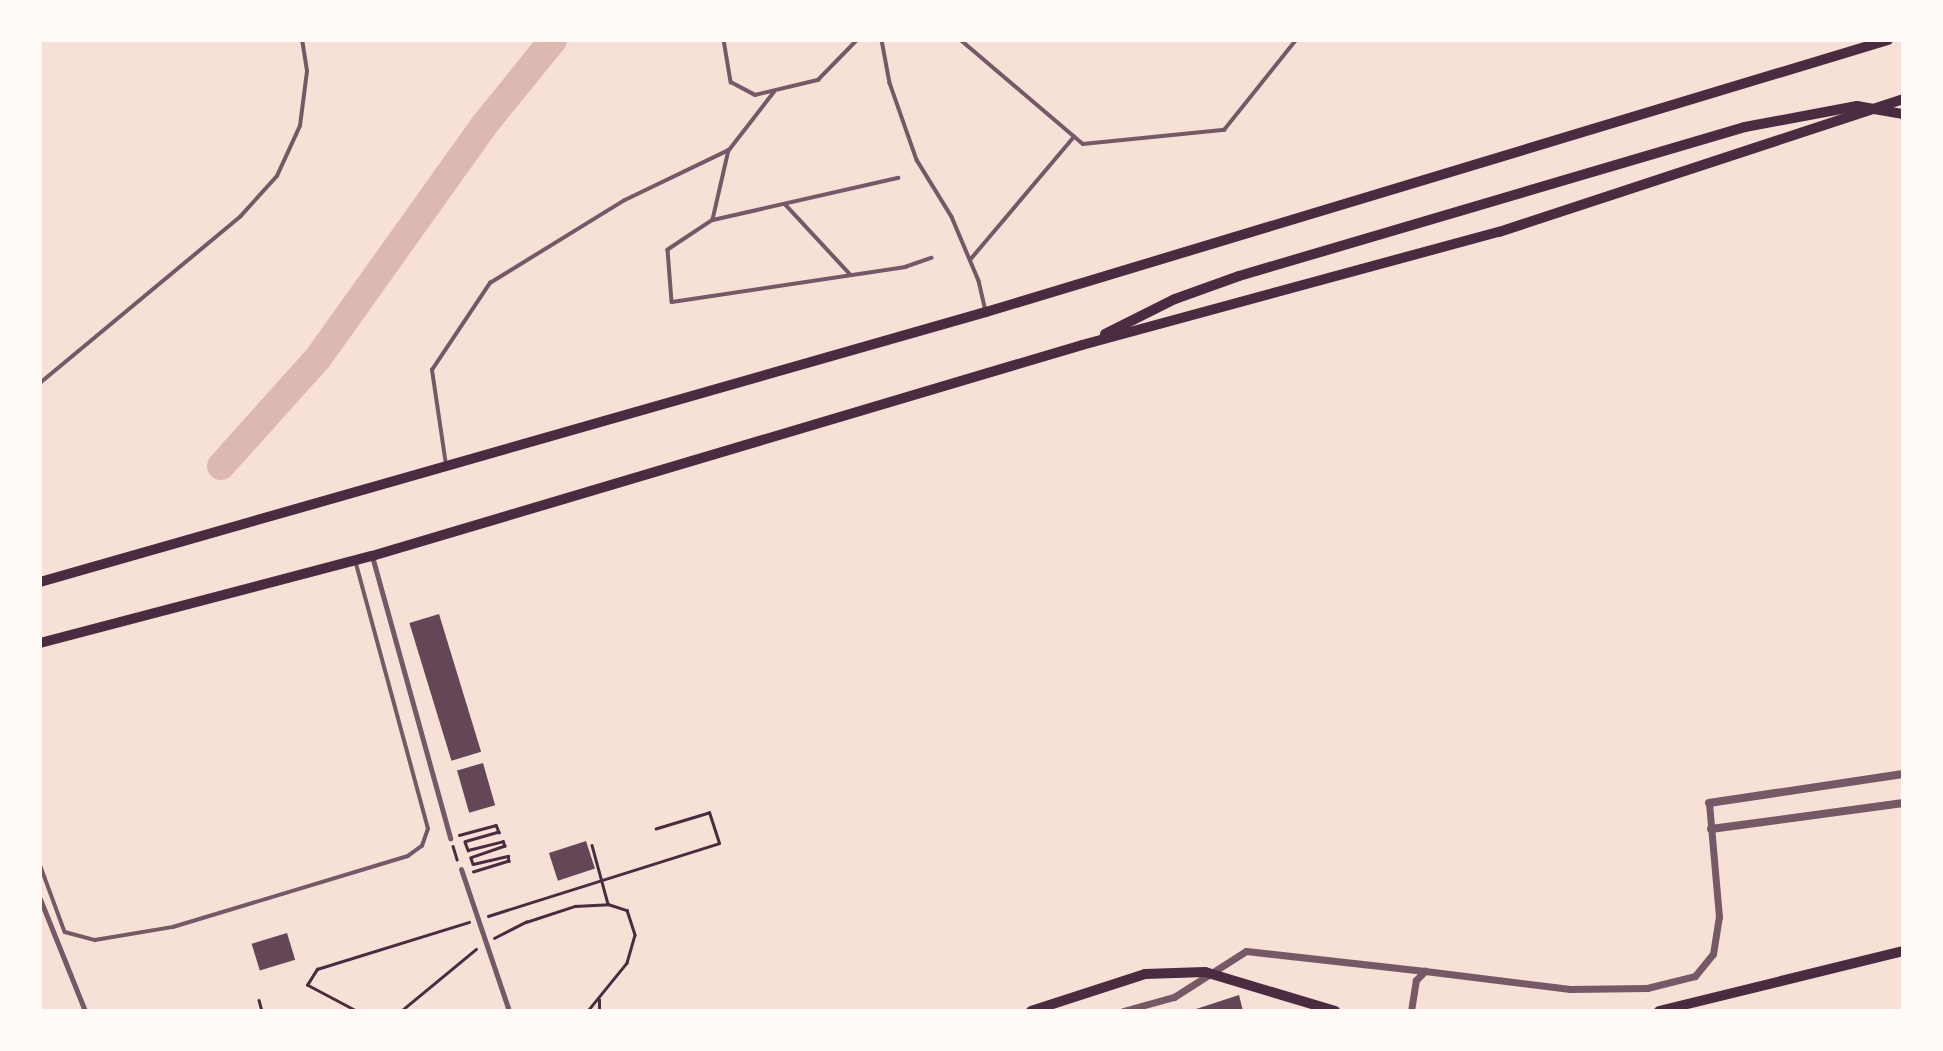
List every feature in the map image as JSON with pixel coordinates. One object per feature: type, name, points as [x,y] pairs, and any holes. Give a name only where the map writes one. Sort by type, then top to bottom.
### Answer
[{"type":"main road","points":[[40,582],[986,312],[1888,40]]},
{"type":"main road","points":[[40,643],[373,556],[1082,345],[1499,232],[1903,99]]},
{"type":"main road","points":[[1082,345],[1175,299],[1239,276],[1745,127],[1857,106],[1903,114]]},
{"type":"main road","points":[[1660,1011],[1903,951]]},
{"type":"main road","points":[[1031,1011],[1145,974],[1205,972],[1335,1011]]},
{"type":"street","points":[[373,556],[450,838]]},
{"type":"street","points":[[1124,1011],[1174,997],[1246,951],[1570,989],[1647,988],[1695,976],[1713,954],[1719,917],[1709,803],[1903,774]]},
{"type":"street","points":[[1711,829],[1903,803]]},
{"type":"street","points":[[463,872],[509,1011]]},
{"type":"street","points":[[40,899],[85,1011]]},
{"type":"street","points":[[1411,1011],[1416,980],[1426,971]]},
{"type":"street","points":[[1040,1011],[1050,1005]]},
{"type":"lane","points":[[40,383],[240,217],[277,176],[300,126],[307,71],[302,40]]},
{"type":"lane","points":[[724,40],[732,82],[755,95],[818,80],[857,40]]},
{"type":"lane","points":[[882,40],[890,83],[917,160],[952,217],[970,260],[986,312]]},
{"type":"lane","points":[[961,40],[1083,144],[1224,130],[1296,40]]},
{"type":"lane","points":[[713,220],[729,150],[774,92]]},
{"type":"lane","points":[[970,260],[1074,136]]},
{"type":"lane","points":[[447,467],[432,370],[490,283],[625,200],[729,150]]},
{"type":"lane","points":[[898,178],[713,220],[668,250],[672,302],[905,267],[930,258]]},
{"type":"lane","points":[[785,204],[851,275]]},
{"type":"lane","points":[[40,864],[65,932],[95,940],[173,927],[408,856],[422,846],[428,829],[355,560]]},
{"type":"path","points":[[356,1011],[307,985],[317,969],[719,843],[709,813],[656,829]]},
{"type":"path","points":[[496,825],[499,832],[465,842],[468,850],[503,841],[505,846],[471,858],[473,864],[508,856],[509,861],[463,872],[450,838],[496,825]]},
{"type":"path","points":[[593,845],[608,904]]},
{"type":"path","points":[[401,1011],[444,971],[487,943],[551,912],[608,904],[627,910],[635,935],[627,964],[588,1011]]},
{"type":"path","points":[[259,1000],[262,1011]]},
{"type":"path","points":[[599,1000],[599,1011]]},
{"type":"building","points":[[439,614],[481,752],[451,761],[409,623]]},
{"type":"building","points":[[483,763],[495,805],[469,813],[457,770]]},
{"type":"building","points":[[586,841],[595,869],[558,881],[549,853]]},
{"type":"building","points":[[287,933],[295,960],[260,971],[252,944]]},
{"type":"building","points":[[1239,995],[1243,1011],[1193,1011],[1193,1010]]},
{"type":"waterway","points":[[221,466],[318,358],[485,124],[553,40]]}]
